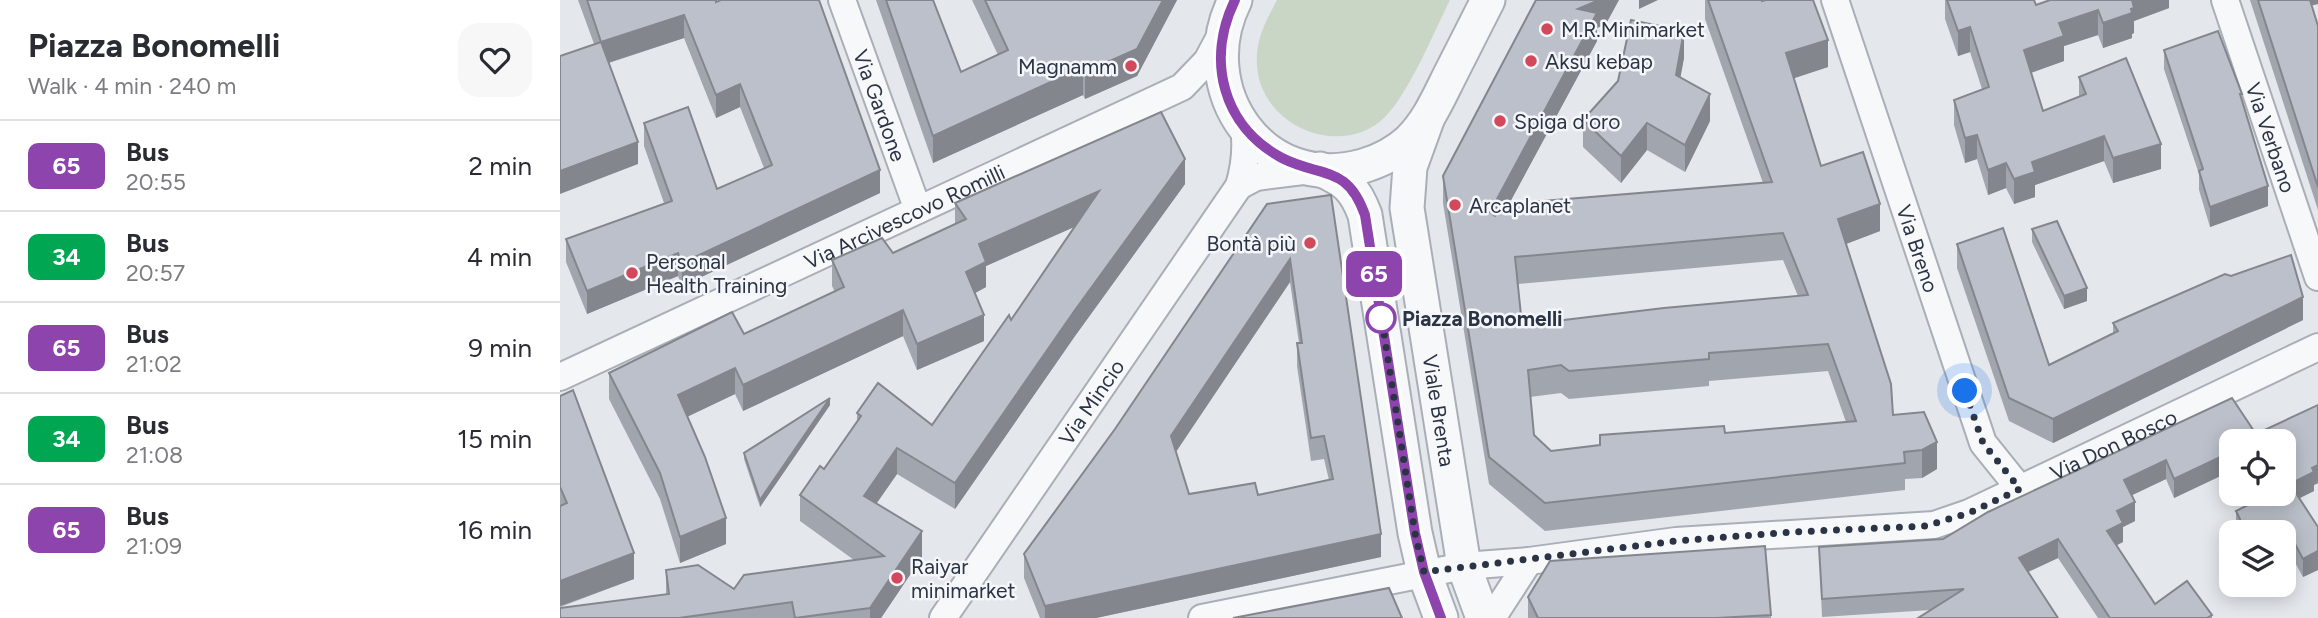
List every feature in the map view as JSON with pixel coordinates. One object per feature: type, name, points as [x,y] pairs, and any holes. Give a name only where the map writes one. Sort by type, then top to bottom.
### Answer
[{"type":"street","name":"Via Gardone","points":[[842,0],[918,211]]},
{"type":"street","points":[[1240,186],[1256,177],[1320,169],[1354,168],[1381,159],[1409,141],[1427,120],[1488,0]]},
{"type":"street","name":"Via Breno","points":[[1835,0],[1983,443],[2020,489]]},
{"type":"street","name":"Via Verbano","points":[[2225,0],[2318,277]]},
{"type":"street","name":"Via Arcivescovo Romilli","points":[[560,377],[1182,87],[1200,71],[1213,53],[1230,14]]},
{"type":"street","points":[[1230,14],[1220,54],[1223,83],[1227,97],[1244,127],[1261,144],[1285,160],[1320,169]]},
{"type":"street","name":"Viale Brenta","points":[[1427,120],[1410,167],[1407,208],[1464,566],[1483,618]]},
{"type":"street","name":"Via Mincio","points":[[943,618],[1240,186],[1247,147],[1244,127]]},
{"type":"street","name":"Viale Brenta","points":[[1320,169],[1351,187],[1359,198],[1365,215],[1415,533],[1424,572],[1441,618]]},
{"type":"street","name":"Via Don Bosco","points":[[1202,618],[1464,566],[1529,561],[1676,541],[1926,526],[1969,513],[2318,347]]},
{"type":"street","points":[[1492,618],[1529,561]]},
{"type":"green space","points":[[1277,0],[1450,0],[1412,78],[1385,117],[1367,130],[1347,136],[1326,136],[1287,120],[1272,105],[1262,87],[1257,65],[1258,47],[1262,31]]},
{"type":"building","points":[[587,0],[819,0],[880,170],[682,263],[678,253],[587,291],[566,239],[672,201],[644,123],[688,107],[717,189],[772,165],[740,84],[716,95],[684,15],[601,42]]},
{"type":"building","points":[[886,0],[933,0],[961,72],[1008,50],[985,0],[1163,0],[1137,49],[1085,72],[1083,67],[933,136]]},
{"type":"building","points":[[1536,0],[1599,0],[1578,9],[1597,13],[1490,212],[1495,216],[1506,204],[1772,182],[1708,0],[1813,0],[1828,40],[1786,53],[1821,166],[1863,152],[1880,204],[1838,219],[1891,384],[1893,415],[1924,412],[1937,442],[1922,450],[1904,452],[1905,463],[1545,503],[1489,457],[1443,176]],"holes":[[[1783,233],[1808,295],[1522,325],[1515,257]],[[1828,344],[1856,421],[1725,433],[1724,426],[1600,435],[1600,445],[1551,451],[1534,435],[1528,370],[1561,365],[1569,371],[1709,359],[1709,353]]]},
{"type":"building","points":[[1947,0],[2034,0],[2036,5],[2050,0],[2132,0],[2132,13],[2103,23],[2098,10],[2059,23],[2064,36],[2024,50],[2043,111],[2086,94],[2079,77],[2126,58],[2161,144],[2113,158],[2104,136],[2032,162],[2035,172],[2014,179],[2006,163],[1988,170],[1977,135],[1965,138],[1954,100],[1989,87],[1970,27],[1958,31]]},
{"type":"building","points":[[2258,0],[2310,0],[2318,26],[2318,187]]},
{"type":"building","points":[[1631,20],[1684,31],[1676,75],[1710,94],[1685,145],[1647,123],[1621,156],[1583,120],[1618,81]]},
{"type":"building","points":[[2218,31],[2242,94],[2268,186],[2210,207],[2199,171],[2203,169],[2164,50]]},
{"type":"building","points":[[601,42],[638,142],[560,171],[560,56]]},
{"type":"building","points":[[1161,112],[1185,159],[1075,310],[955,483],[897,448],[864,496],[922,531],[870,608],[795,618],[792,602],[679,618],[560,618],[560,608],[669,594],[666,570],[698,565],[734,589],[744,575],[884,556],[800,495],[820,466],[824,469],[861,416],[857,413],[878,383],[932,425],[1009,315],[1011,320],[1099,191],[979,244],[986,262],[966,272],[984,315],[917,344],[903,310],[743,385],[735,368],[678,395],[705,457],[726,518],[680,537],[660,473],[609,373],[732,312],[744,334],[844,287],[832,260],[882,238],[893,253],[966,219],[955,203]]},
{"type":"building","points":[[1331,195],[1381,534],[1045,606],[1024,554],[1115,429],[1267,204]],"holes":[[[1290,259],[1302,343],[1297,343],[1311,438],[1324,436],[1333,479],[1258,495],[1255,483],[1189,494],[1171,436]]]},
{"type":"building","points":[[2057,221],[2087,288],[2064,296],[2032,229]]},
{"type":"building","points":[[2003,228],[2049,365],[2118,331],[2113,323],[2225,274],[2231,276],[2291,255],[2303,297],[2053,419],[2009,398],[1957,244]]},
{"type":"building","points":[[573,390],[634,553],[560,581],[560,506],[567,503],[560,487],[560,396]]},
{"type":"building","points":[[830,398],[760,500],[744,453]]},
{"type":"building","points":[[2232,398],[2253,429],[2219,429],[2219,458],[2174,479],[2166,460],[2124,480],[2135,502],[2117,511],[2123,523],[2107,531],[2155,604],[2187,581],[2212,615],[2207,618],[2110,618],[2058,539],[2019,558],[2058,618],[1918,618],[1964,589],[1822,599],[1819,547],[1943,539],[1988,512]]},
{"type":"building","points":[[2318,405],[2318,465],[2312,468],[2314,472],[2296,481],[2296,429],[2267,429]]},
{"type":"building","points":[[2296,493],[2318,527],[2318,551],[2303,559],[2296,546],[2296,520],[2240,520],[2236,511],[2246,506],[2296,506]]},
{"type":"building","points":[[1765,546],[1771,615],[1717,618],[1538,618],[1528,597],[1550,561]]},
{"type":"building","points":[[1389,588],[1402,618],[1233,618]]},
{"type":"bus line","name":"65","points":[[1235,0],[1224,27],[1220,54],[1223,83],[1236,116],[1252,136],[1270,151],[1285,160],[1320,169],[1351,187],[1359,198],[1365,215],[1415,533],[1424,572],[1441,618]]},
{"type":"place","name":"M.R.Minimarket","points":[[1547,29]]},
{"type":"place","name":"Aksu kebap","points":[[1531,61]]},
{"type":"place","name":"Magnamm","points":[[1131,66]]},
{"type":"place","name":"Spiga d'oro","points":[[1500,121]]},
{"type":"place","name":"Arcaplanet","points":[[1455,205]]},
{"type":"place","name":"Bontà più","points":[[1310,243]]},
{"type":"place","name":"Personal Health Training","points":[[632,273]]},
{"type":"place","name":"Piazza Bonomelli","points":[[1381,318]]},
{"type":"place","name":"Raiyar minimarket","points":[[897,578]]},
{"type":"route","points":[[1381,318],[1381,314],[1415,533],[1424,572],[1676,541],[1926,526],[1950,520],[2020,489],[1983,443],[1965,391]]}]
